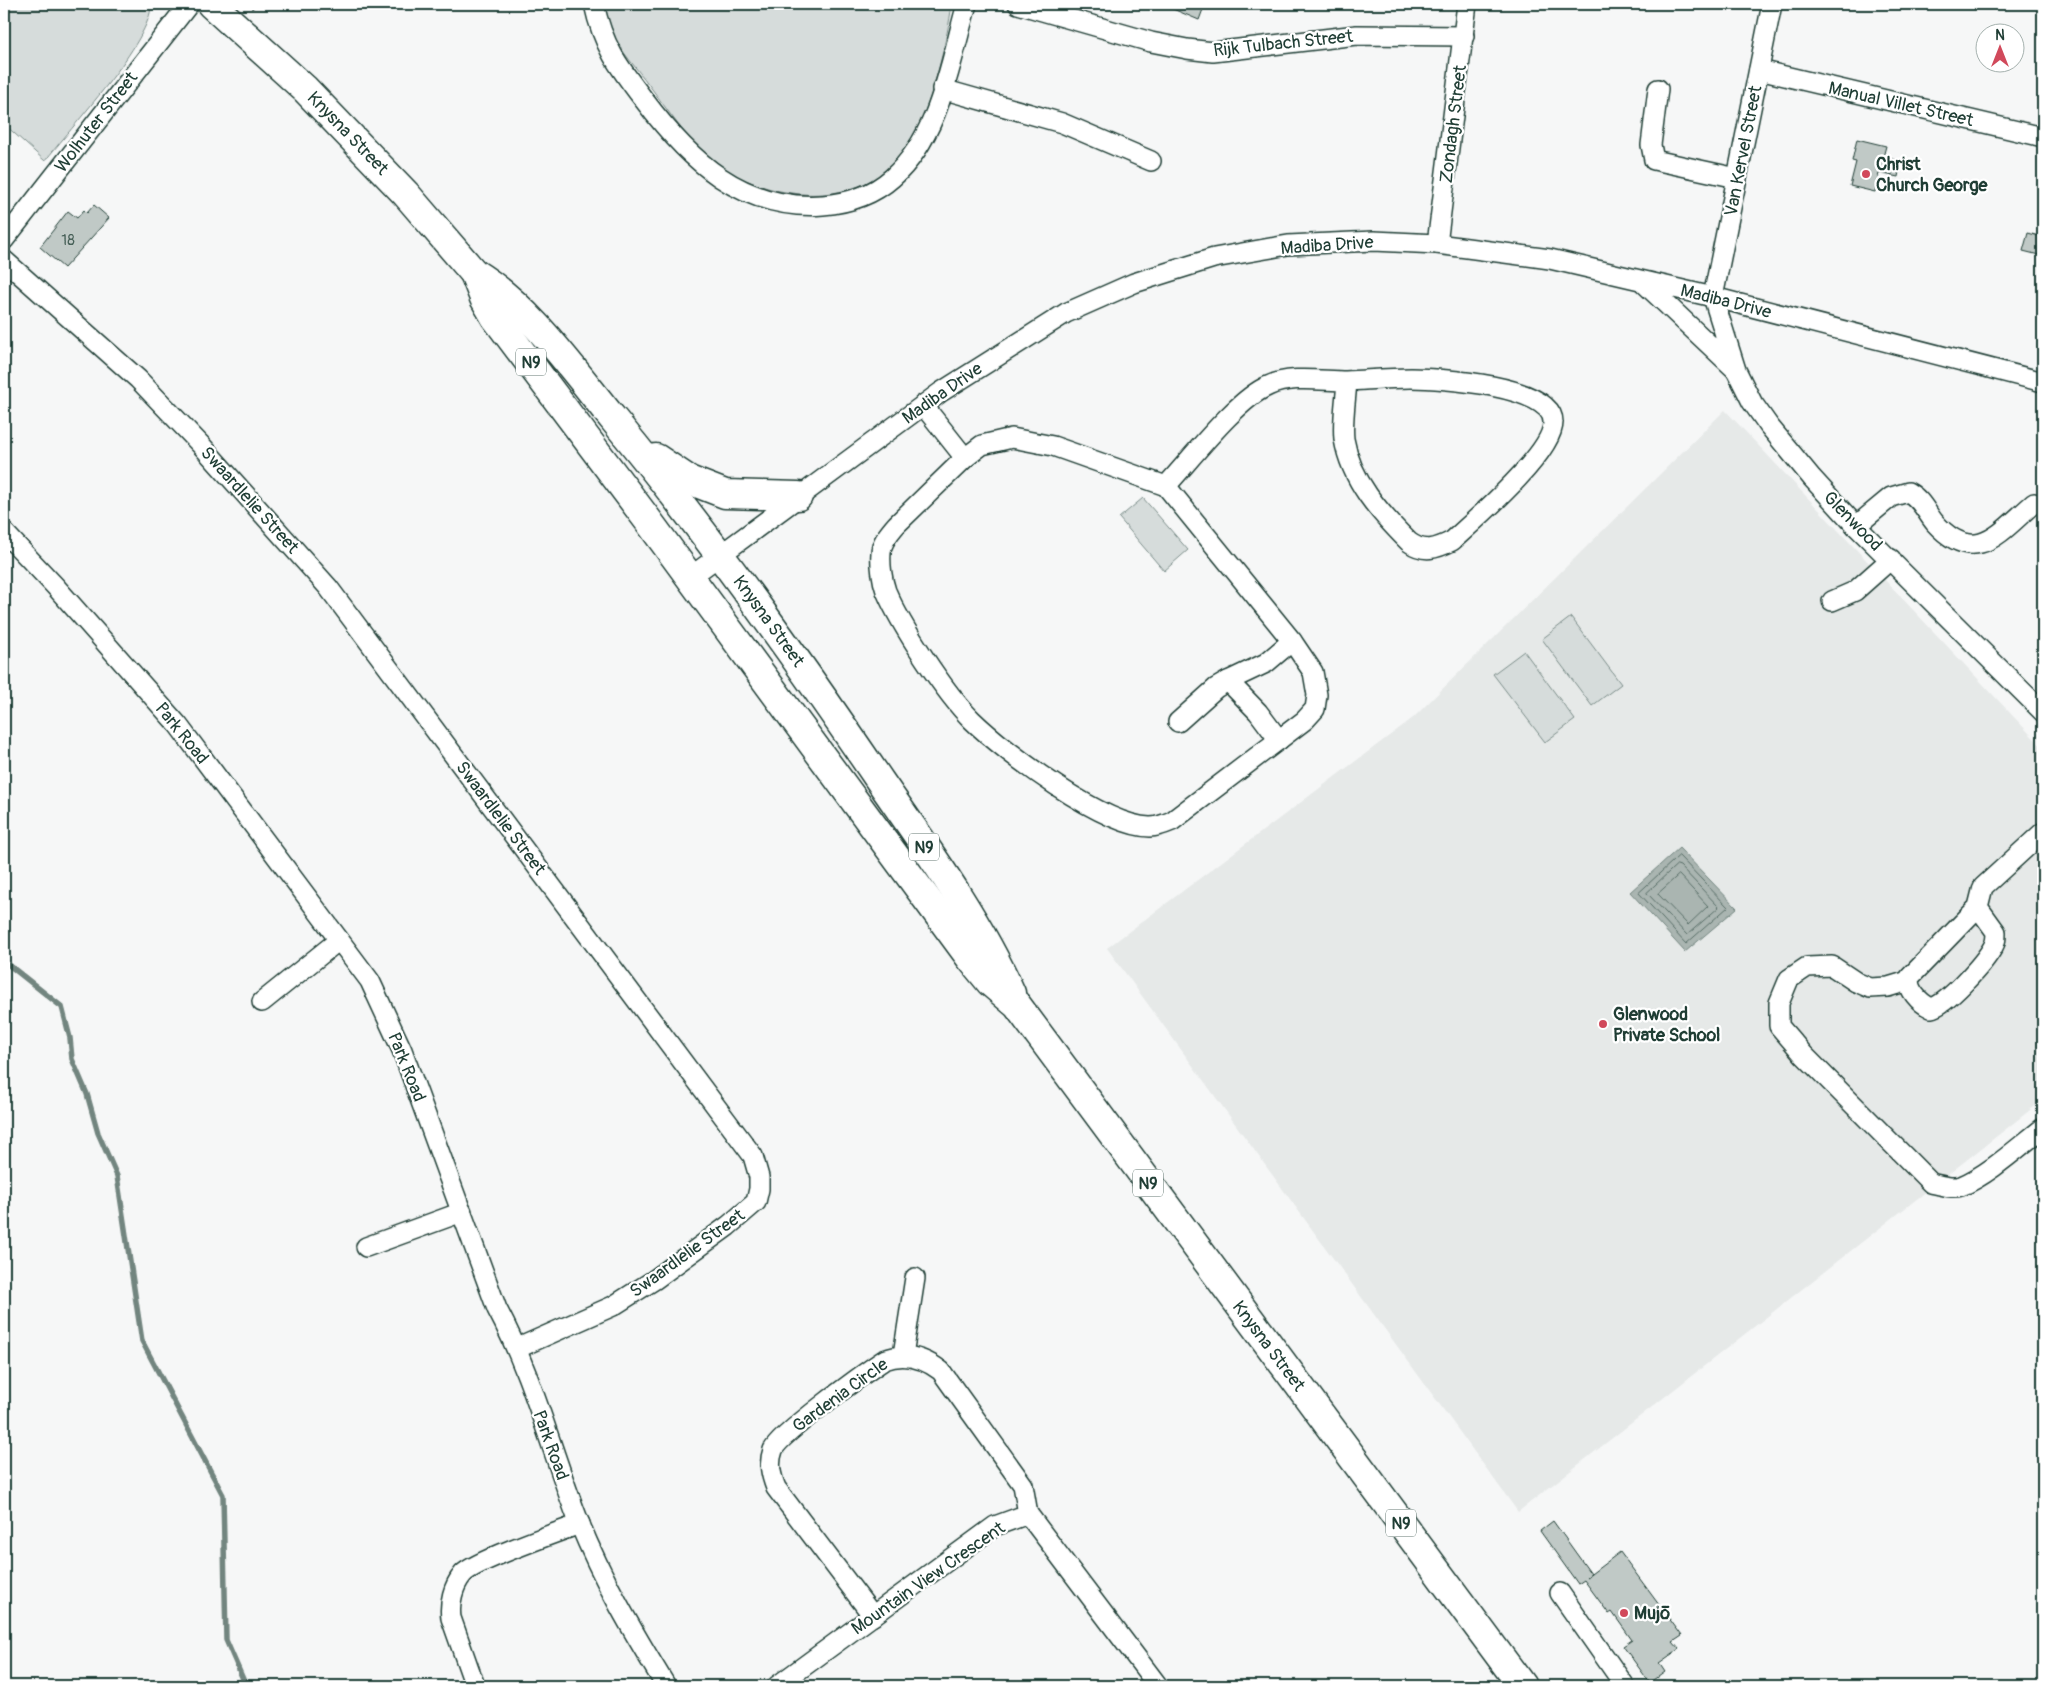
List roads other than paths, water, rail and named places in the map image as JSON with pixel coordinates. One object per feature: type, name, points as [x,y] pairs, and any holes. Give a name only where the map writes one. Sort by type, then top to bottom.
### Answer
[{"type":"highway","name":"Knysna Street","points":[[211,4],[275,60],[349,134],[420,210],[474,273],[494,285],[513,302],[564,358],[634,443],[720,554],[821,694],[916,833],[990,948],[1017,1005],[1522,1686]]},
{"type":"highway","name":"Knysna Street","points":[[474,273],[484,298],[495,317],[971,959],[990,982],[1017,1005]]},
{"type":"highway","points":[[634,443],[706,488],[725,494],[798,496]]},
{"type":"street","name":"Wolhuter Street","points":[[4,240],[189,4]]},
{"type":"street","points":[[594,4],[599,30],[613,59],[659,120],[706,169],[734,185],[776,203],[809,206],[842,204],[871,192],[892,178],[917,151],[932,124],[967,4]]},
{"type":"street","name":"Rijk Tulbach Street","points":[[1018,4],[1151,42],[1187,50],[1214,52],[1357,35],[1464,36]]},
{"type":"street","name":"Zondagh Street","points":[[1437,244],[1467,4]]},
{"type":"street","name":"Van Kervel Street","points":[[1713,297],[1772,4]]},
{"type":"street","name":"Manual Villet Street","points":[[1759,70],[2043,137]]},
{"type":"street","points":[[942,88],[1062,123],[1151,161]]},
{"type":"street","points":[[1658,89],[1651,144],[1654,160],[1738,178]]},
{"type":"street","name":"Madiba Drive","points":[[689,578],[923,405],[1035,330],[1066,313],[1134,283],[1214,258],[1288,245],[1374,241],[1437,244],[1550,259],[1713,297],[2043,382]]},
{"type":"street","name":"Swaardlelie Street","points":[[4,260],[138,379],[202,446],[328,587],[753,1156],[759,1177],[756,1202],[728,1226],[654,1280],[613,1306],[518,1348]]},
{"type":"street","points":[[1642,281],[1736,370]]},
{"type":"street","name":"Glenwood","points":[[1713,297],[1736,370],[1752,402],[1787,451],[1856,526],[2043,712]]},
{"type":"street","points":[[1166,486],[1251,394],[1278,382],[1411,378],[1467,381],[1533,397],[1546,406],[1553,416],[1554,425],[1550,436],[1527,469],[1452,541],[1439,548],[1426,550],[1410,542],[1358,482],[1350,462],[1344,437],[1347,381]]},
{"type":"street","points":[[923,405],[965,458]]},
{"type":"street","points":[[1012,438],[1053,446],[1166,486],[1292,641],[1313,672],[1317,695],[1315,709],[1305,720],[1172,821],[1150,827],[1121,820],[1044,779],[1007,751],[971,719],[938,677],[908,630],[886,590],[881,566],[881,551],[888,535],[965,458],[982,445],[1012,438]]},
{"type":"street","points":[[1856,526],[1891,497],[1908,492],[1916,496],[1936,524],[1960,544],[1974,546],[2000,533],[2034,502]]},
{"type":"street","name":"Park Road","points":[[4,532],[55,586],[178,726],[370,981],[402,1050],[497,1309],[518,1348],[548,1440],[580,1524],[616,1604],[666,1686]]},
{"type":"street","points":[[1832,601],[1855,591],[1891,559]]},
{"type":"street","points":[[1178,722],[1216,688],[1266,663],[1292,641]]},
{"type":"street","points":[[1228,682],[1258,712],[1278,740]]},
{"type":"street","points":[[2043,832],[1984,887],[1978,907],[1908,981],[1888,987],[1870,988],[1856,982],[1832,966],[1807,967],[1789,979],[1779,1003],[1779,1026],[1804,1056],[1931,1183],[1948,1187],[1960,1186],[2005,1158],[2043,1128]]},
{"type":"street","points":[[1908,981],[1912,991],[1925,1005],[1935,1008],[1983,962],[1994,946],[1996,932],[1978,907]]},
{"type":"street","points":[[262,1002],[339,940]]},
{"type":"street","points":[[366,1247],[462,1212]]},
{"type":"street","points":[[903,1355],[915,1278]]},
{"type":"street","name":"Gardenia Circle","points":[[873,1616],[776,1488],[771,1475],[770,1461],[779,1440],[876,1365],[890,1358],[903,1355],[922,1360],[940,1371],[1022,1485],[1028,1514]]},
{"type":"street","points":[[1028,1514],[1158,1686]]},
{"type":"street","name":"Mountain View Crescent","points":[[777,1686],[995,1526],[1028,1514]]},
{"type":"street","points":[[475,1686],[451,1618],[450,1608],[456,1585],[469,1569],[580,1524]]},
{"type":"street","points":[[1560,1593],[1624,1686]]},
{"type":"water","points":[[1679,848],[1737,908],[1685,952],[1630,892]]},
{"type":"waterway","points":[[4,961],[62,1007],[70,1038],[72,1059],[87,1094],[98,1133],[117,1176],[142,1341],[223,1495],[226,1640],[246,1686]]},
{"type":"place","name":"Christ Church George","points":[[1866,174]]},
{"type":"place","name":"Glenwood Private School","points":[[1603,1024]]},
{"type":"place","name":"Mujō","points":[[1624,1613]]}]
